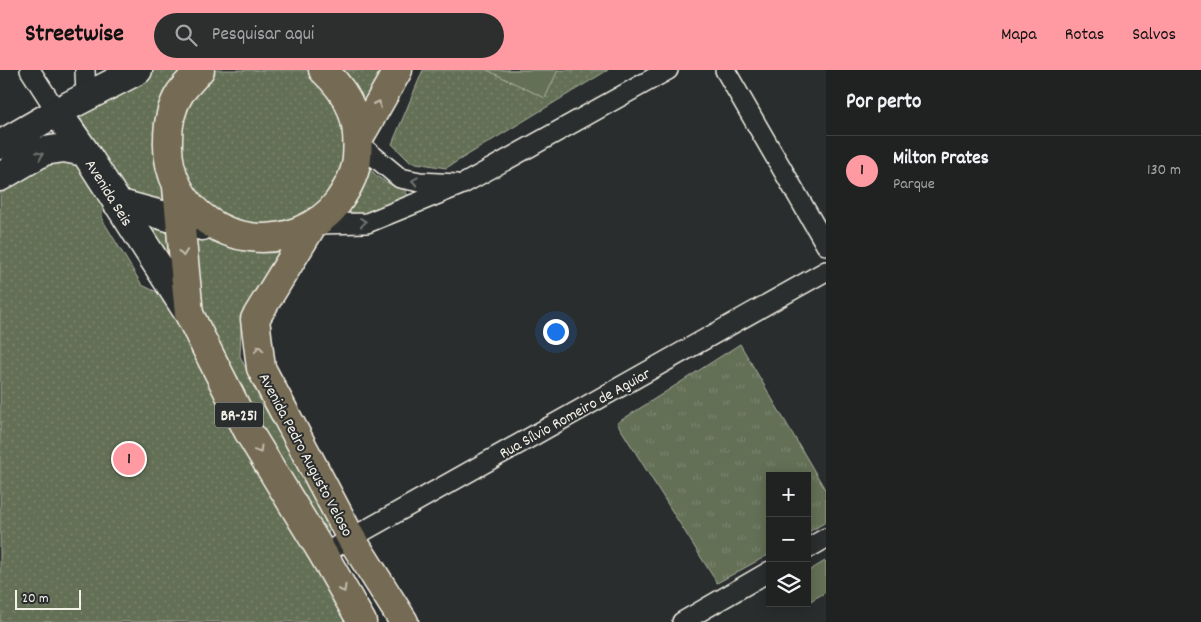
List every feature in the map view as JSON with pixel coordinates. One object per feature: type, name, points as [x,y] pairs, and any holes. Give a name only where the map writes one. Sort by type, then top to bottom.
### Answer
[{"type":"main road","points":[[200,70],[180,94],[168,124],[167,156],[177,187],[196,212],[222,230],[252,239],[283,237],[313,225],[332,210],[348,189],[357,164],[359,140],[352,109],[338,83],[323,70]]},
{"type":"main road","points":[[359,140],[398,70]]},
{"type":"main road","name":"Avenida Pedro Augusto Veloso","points":[[177,187],[189,314],[248,432],[323,554],[362,622]]},
{"type":"main road","name":"Avenida Pedro Augusto Veloso","points":[[313,225],[255,320],[261,368],[351,538],[404,622]]},
{"type":"street","name":"Avenida Seis","points":[[30,70],[189,314]]},
{"type":"street","points":[[85,70],[86,97]]},
{"type":"street","points":[[0,145],[57,112],[138,70]]},
{"type":"street","points":[[313,225],[367,223],[463,184],[668,70]]},
{"type":"street","points":[[725,70],[826,245]]},
{"type":"street","points":[[359,140],[400,178],[420,182],[463,184]]},
{"type":"street","points":[[0,177],[44,152],[64,148],[85,152]]},
{"type":"street","points":[[117,203],[180,221],[222,230]]},
{"type":"street","name":"Rua Sílvio Romeiro de Aguiar","points":[[323,554],[826,271]]},
{"type":"street","points":[[811,547],[826,538]]},
{"type":"street","points":[[682,622],[766,573]]},
{"type":"green space","points":[[143,70],[186,70],[161,159],[163,204],[146,200],[131,192],[125,186],[104,157],[81,118],[81,110]]},
{"type":"green space","points":[[216,70],[310,70],[322,79],[345,116],[346,160],[338,180],[325,198],[309,212],[289,221],[267,225],[245,223],[222,214],[203,199],[188,180],[180,157],[184,109],[196,88]]},
{"type":"green space","points":[[341,70],[380,70],[364,106]]},
{"type":"green space","points":[[423,70],[608,70],[446,168],[410,162],[392,144]]},
{"type":"green space","points":[[487,70],[558,70],[545,98]]},
{"type":"green space","points":[[59,157],[81,166],[104,198],[102,219],[142,285],[163,295],[353,622],[0,622],[0,185]]},
{"type":"green space","points":[[364,159],[376,175],[386,182],[405,190],[409,198],[385,205],[366,215],[332,220]]},
{"type":"green space","points":[[142,223],[166,228],[170,272]]},
{"type":"green space","points":[[192,232],[228,244],[294,240],[268,272],[251,302],[241,325],[240,356],[261,402],[332,523],[331,529],[327,533],[320,532],[200,319]]},
{"type":"green space","points":[[740,344],[826,491],[826,522],[811,531],[811,472],[766,472],[766,556],[717,583],[617,423]]},
{"type":"green space","points":[[825,561],[826,592],[811,601],[811,570]]},
{"type":"place","name":"Milton Prates","points":[[129,459]]}]
